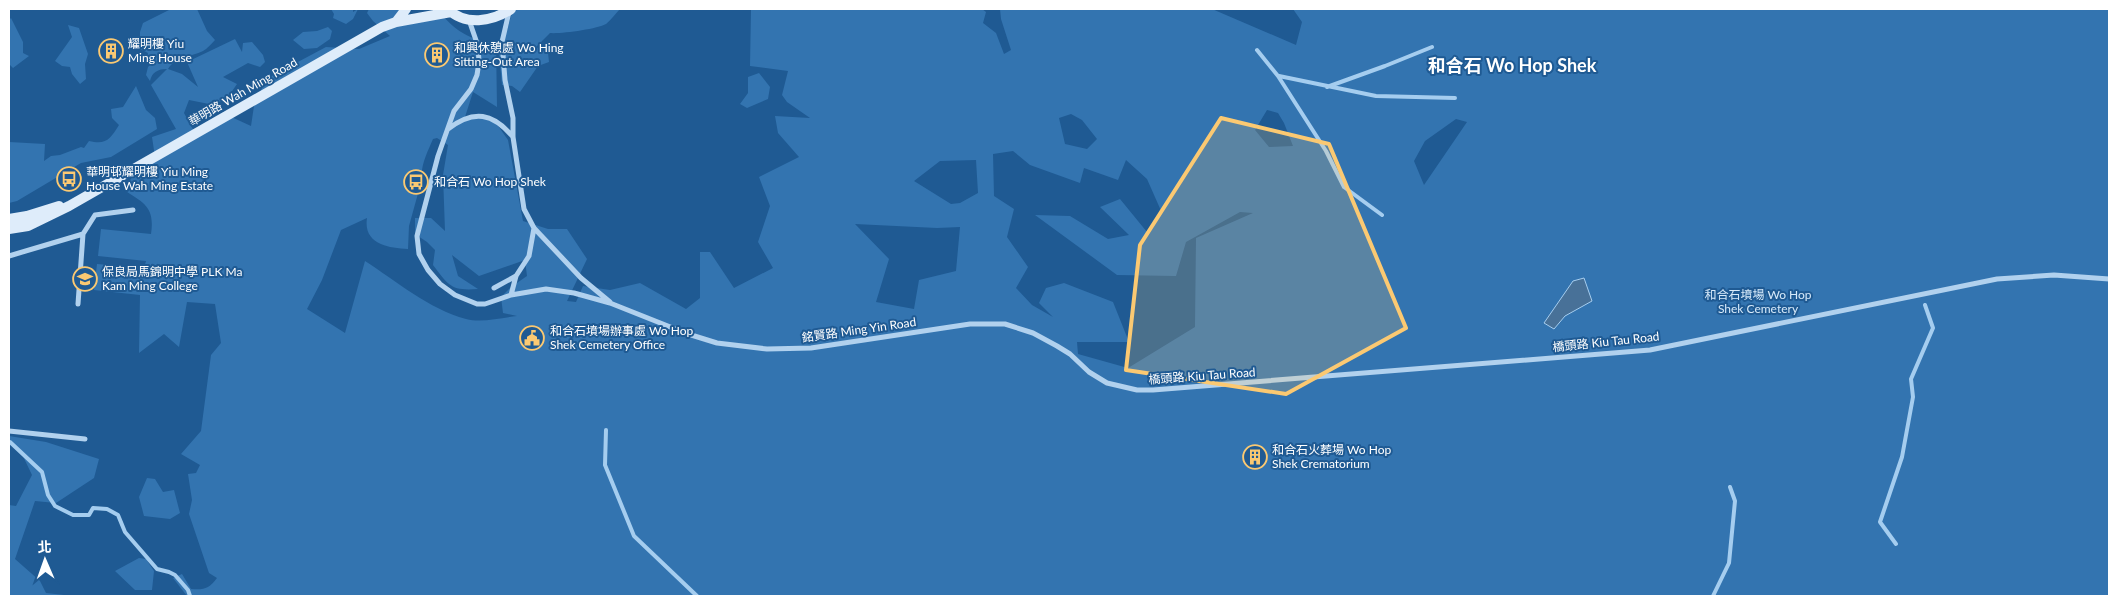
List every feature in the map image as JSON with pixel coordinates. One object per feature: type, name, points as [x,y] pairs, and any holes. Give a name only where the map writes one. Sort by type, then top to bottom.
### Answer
[{"type":"street","name":"華明路 Wah Ming Road","points":[[396,22],[406,9]]},
{"type":"street","points":[[450,10],[469,20],[480,20],[500,16],[510,9]]},
{"type":"street","name":"銘賢路 Ming Yin Road","points":[[510,9],[502,42],[505,80],[514,118],[513,137],[524,210],[534,228],[581,278],[610,302]]},
{"type":"street","name":"華明路 Wah Ming Road","points":[[9,229],[28,226],[45,219],[382,27],[450,10]]},
{"type":"street","name":"銘賢路 Ming Yin Road","points":[[469,20],[478,46],[479,62],[477,75],[471,89],[454,111],[438,156],[417,236],[419,254],[428,270],[440,284],[468,301],[485,304],[512,295],[546,289],[574,292],[610,302],[717,343],[766,349],[811,348],[970,324],[1005,324],[1033,333],[1058,346],[1100,380]]},
{"type":"street","points":[[448,130],[461,120],[481,116],[502,124],[513,137]]},
{"type":"street","name":"華明路 Wah Ming Road","points":[[9,219],[27,216],[56,207],[103,186]]},
{"type":"street","points":[[78,304],[83,234],[95,215],[132,210]]},
{"type":"street","points":[[512,295],[516,276],[529,256],[534,228]]},
{"type":"street","points":[[9,256],[83,234]]},
{"type":"street","name":"橋頭路 Kiu Tau Road","points":[[1100,380],[1121,387],[1153,390],[1640,351],[1997,279],[2054,275],[2109,279]]},
{"type":"street","points":[[494,288],[516,276]]},
{"type":"street","points":[[9,431],[85,439]]},
{"type":"highlighted area","points":[[1221,118],[1329,144],[1406,328],[1286,394],[1126,370],[1140,245]]},
{"type":"green space","name":"和合石墳場 Wo Hop Shek Cemetery","points":[[171,9],[197,9],[207,31],[215,40],[205,50],[179,59],[168,69],[182,74],[198,87],[187,62],[235,39],[242,52],[243,43],[252,42],[263,55],[265,62],[260,67],[248,63],[223,77],[237,84],[228,97],[214,105],[189,100],[184,113],[196,135],[227,115],[251,126],[254,106],[266,79],[326,47],[359,49],[390,36],[373,21],[367,13],[369,9],[398,9],[405,17],[443,16],[461,32],[496,44],[497,107],[473,92],[465,117],[494,120],[508,140],[523,221],[548,229],[567,229],[587,259],[567,301],[576,302],[583,286],[610,290],[640,283],[686,309],[700,298],[700,252],[710,252],[734,288],[773,268],[758,242],[770,206],[759,177],[799,157],[778,133],[775,116],[810,118],[787,102],[782,95],[788,71],[750,66],[751,9],[982,9],[986,12],[983,23],[996,33],[1004,54],[1011,50],[1001,19],[1000,9],[1212,9],[1296,45],[1302,22],[1293,9],[2109,9],[2109,596],[187,596],[173,578],[182,574],[191,589],[203,589],[209,587],[217,578],[209,573],[189,514],[192,500],[188,474],[196,473],[200,465],[181,454],[201,431],[211,355],[221,343],[215,304],[187,302],[179,347],[164,334],[139,353],[140,295],[94,290],[97,264],[144,268],[146,261],[98,256],[101,229],[151,234],[151,218],[147,207],[124,190],[139,166],[155,157],[152,137],[176,129],[151,85],[167,69],[156,72],[152,75],[150,81],[146,75],[151,64],[147,57],[148,53],[140,49],[140,32],[143,23]],"holes":[[[1267,110],[1278,113],[1293,146],[1269,147],[1255,130]],[[1071,114],[1082,120],[1097,139],[1087,149],[1065,144],[1059,118]],[[1456,119],[1467,122],[1424,185],[1414,161],[1425,141]],[[437,138],[448,145],[443,175],[445,231],[431,218],[415,218],[415,234],[435,250],[433,265],[443,278],[456,288],[478,289],[458,276],[452,255],[479,276],[525,260],[527,276],[501,297],[503,313],[517,316],[478,320],[466,319],[452,314],[426,302],[365,261],[345,333],[307,309],[322,280],[341,230],[367,218],[369,234],[378,243],[385,246],[408,249],[409,226],[427,154],[433,139]],[[1013,151],[1030,165],[1080,183],[1084,168],[1118,180],[1126,160],[1147,179],[1162,213],[1147,232],[1120,199],[1100,207],[1129,235],[1108,239],[1070,216],[1035,215],[1117,275],[1176,276],[1186,242],[1240,212],[1253,213],[1196,238],[1195,327],[1128,368],[1078,354],[1077,342],[1129,342],[1113,302],[1064,283],[1046,288],[1039,303],[1053,317],[1032,305],[1016,288],[1028,267],[1007,237],[1014,209],[994,196],[993,154]],[[976,160],[978,193],[960,203],[951,204],[914,181],[940,161]],[[855,224],[937,228],[960,227],[956,271],[919,280],[914,309],[876,302],[889,259]]]},
{"type":"green space","points":[[331,9],[353,9],[353,12],[358,9],[353,19],[346,24],[333,18],[334,14]]},
{"type":"green space","points":[[513,9],[620,9],[606,24],[601,26],[579,31],[550,33],[536,47],[548,53],[549,62],[538,66],[520,92],[512,86],[502,85],[498,41],[507,31]]},
{"type":"green space","points":[[11,18],[23,42],[23,53],[29,56],[13,68],[9,64],[9,20]]},
{"type":"green space","points":[[68,25],[79,28],[88,54],[85,64],[86,79],[80,84],[72,74],[70,67],[62,66],[55,61],[72,37]]},
{"type":"green space","points":[[328,27],[332,31],[330,39],[317,48],[304,49],[293,40],[303,32],[317,31]]},
{"type":"green space","points":[[759,73],[770,87],[768,99],[747,108],[740,104],[748,93],[748,77]]},
{"type":"green space","points":[[136,86],[146,110],[155,118],[157,129],[111,157],[81,163],[17,201],[9,203],[9,142],[45,144],[44,161],[51,156],[60,155],[81,147],[84,148],[89,141],[100,142],[107,140],[119,125],[112,118],[111,109],[123,107]]},
{"type":"green space","points":[[9,436],[46,442],[99,459],[94,478],[56,503],[35,501],[15,559],[40,581],[46,593],[73,596],[9,596],[9,505],[16,506],[32,475],[21,452],[9,442]]},
{"type":"green space","points":[[147,478],[155,479],[163,492],[174,490],[180,513],[170,519],[144,516],[139,497]]},
{"type":"green space","points":[[139,558],[146,559],[154,571],[152,590],[135,590],[115,571]]},
{"type":"shaded area","points":[[1584,278],[1592,301],[1565,316],[1554,329],[1544,323],[1573,281]]},
{"type":"waterway","points":[[1327,87],[1432,47]]},
{"type":"waterway","points":[[1257,50],[1278,76],[1326,151],[1344,187],[1382,215]]},
{"type":"waterway","points":[[1279,76],[1376,96],[1455,98]]},
{"type":"waterway","points":[[1896,544],[1880,522],[1902,457],[1913,397],[1911,379],[1933,328],[1925,305]]},
{"type":"waterway","points":[[606,430],[605,465],[634,536],[697,596]]},
{"type":"waterway","points":[[10,442],[42,472],[48,495],[55,506],[73,515],[89,515],[93,508],[107,509],[118,515],[125,532],[157,569],[175,575],[188,590],[190,596]]},
{"type":"waterway","points":[[1713,596],[1729,563],[1735,501],[1730,487]]},
{"type":"place","name":"耀明樓 Yiu Ming House","points":[[111,51]]},
{"type":"place","name":"和興休憩處 Wo Hing Sitting-Out Area","points":[[437,55]]},
{"type":"place","name":"華明邨耀明樓 Yiu Ming House Wah Ming Estate","points":[[69,179]]},
{"type":"place","name":"和合石 Wo Hop Shek","points":[[416,182]]},
{"type":"place","name":"保良局馬錦明中學 PLK Ma Kam Ming College","points":[[85,279]]},
{"type":"place","name":"和合石墳場辦事處 Wo Hop Shek Cemetery Office","points":[[532,338]]},
{"type":"place","name":"和合石火葬場 Wo Hop Shek Crematorium","points":[[1255,457]]},
{"type":"district","name":"和合石 Wo Hop Shek","points":[[1512,66]]}]
